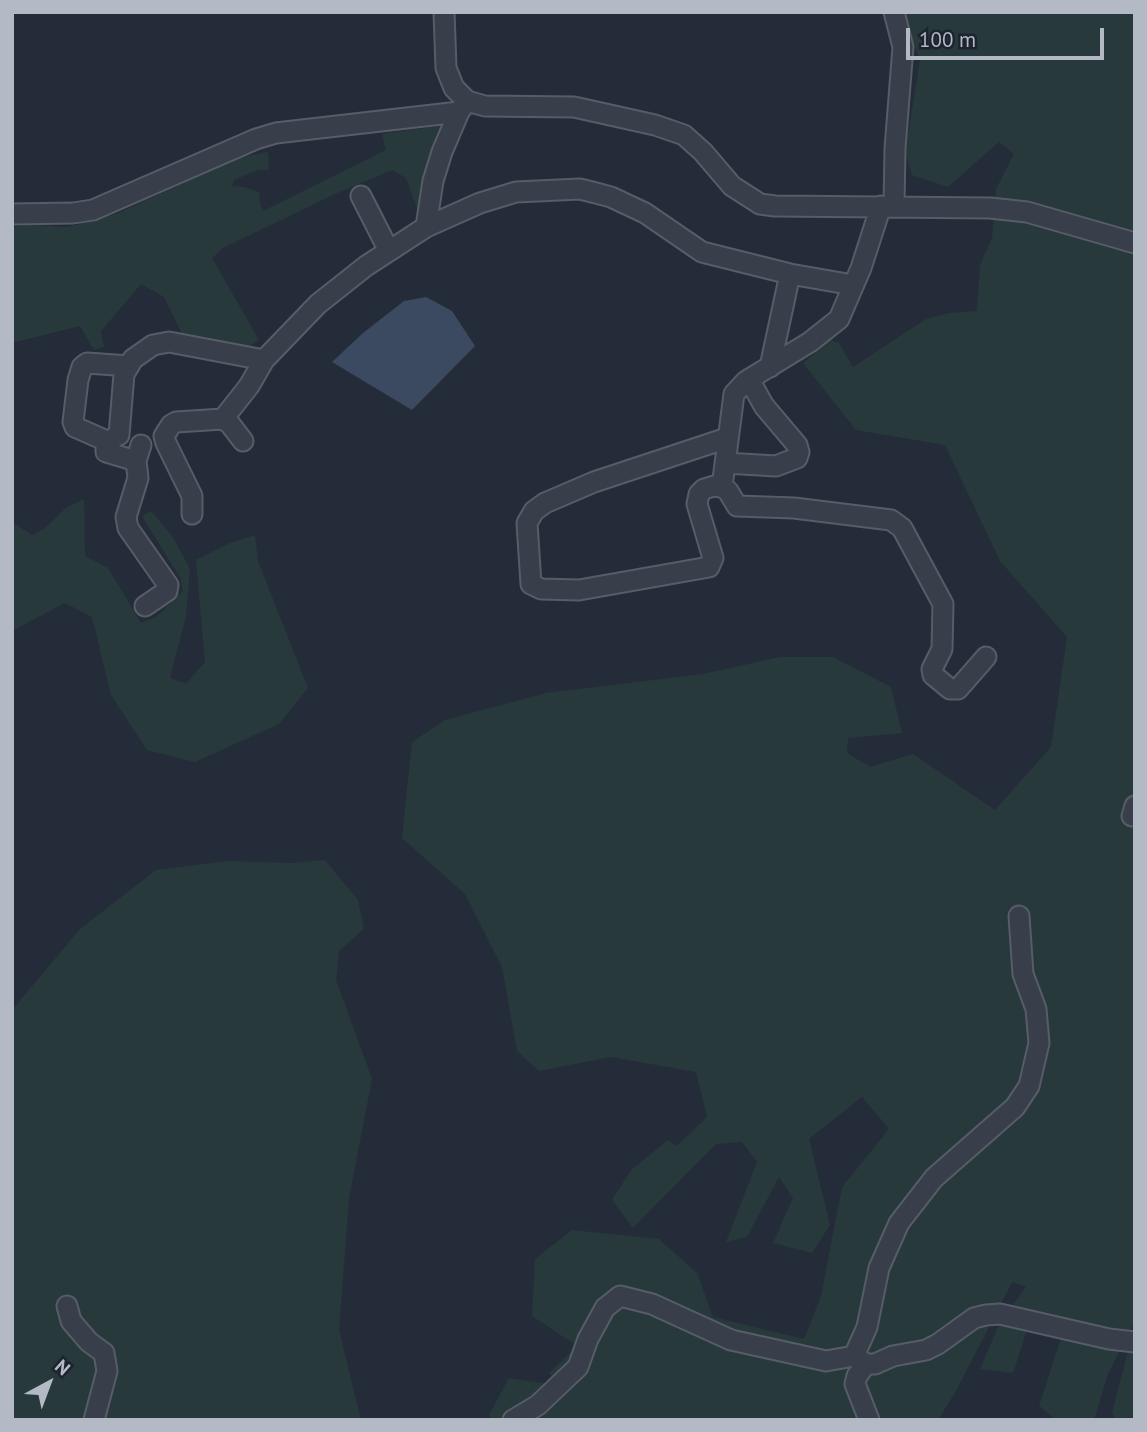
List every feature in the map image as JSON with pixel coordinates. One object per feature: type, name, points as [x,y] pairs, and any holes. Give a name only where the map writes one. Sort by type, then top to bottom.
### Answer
[{"type":"street","points":[[444,12],[446,68],[463,106]]},
{"type":"street","points":[[722,487],[734,394],[750,379],[810,342],[839,319],[887,206],[904,47],[894,12]]},
{"type":"street","points":[[426,227],[433,181],[442,152],[463,106]]},
{"type":"street","points":[[12,214],[93,210],[256,139],[276,133],[463,106],[574,107],[684,135],[704,152],[732,186],[760,204],[990,208],[1027,212],[1135,243]]},
{"type":"street","points":[[223,419],[249,386],[264,360],[317,304],[366,266],[426,227],[480,203],[516,192],[580,190],[611,197],[628,204],[702,252],[790,274],[853,285]]},
{"type":"street","points":[[361,196],[389,251]]},
{"type":"street","points":[[770,366],[790,274]]},
{"type":"street","points":[[114,438],[124,374],[133,359],[153,345],[169,342],[264,360]]},
{"type":"street","points":[[129,366],[87,363],[82,367],[73,422],[75,428],[114,438],[138,453]]},
{"type":"street","points":[[724,463],[776,466],[797,458],[799,452],[797,445],[764,406],[750,379]]},
{"type":"street","points":[[138,453],[164,436],[176,422],[223,419],[243,441]]},
{"type":"street","points":[[164,436],[191,496],[192,514]]},
{"type":"street","points":[[727,438],[594,482],[534,510],[527,523],[531,584],[541,589],[579,590],[709,567],[713,558],[697,504],[699,494],[704,489],[722,487],[728,491],[737,506],[794,508],[891,520],[902,528],[943,604],[942,649],[932,669],[933,675],[950,689],[958,689],[986,657]]},
{"type":"street","points":[[138,453],[138,478],[126,517],[128,527],[168,585],[167,591],[145,607]]},
{"type":"street","points":[[869,1420],[855,1384],[879,1268],[899,1223],[934,1178],[1015,1107],[1029,1086],[1039,1043],[1036,1009],[1023,974],[1019,916]]},
{"type":"street","points":[[513,1420],[541,1412],[579,1367],[588,1339],[604,1307],[620,1296],[652,1304],[731,1340],[826,1361],[860,1360],[875,1364],[893,1356],[938,1345],[974,1318],[1000,1314],[1109,1339],[1135,1342]]},
{"type":"street","points":[[67,1306],[71,1321],[89,1342],[104,1353],[107,1371],[94,1420]]},
{"type":"shaded area","points":[[903,12],[1135,12],[1135,1320],[1108,1374],[1094,1420],[1056,1420],[1039,1406],[1063,1332],[1028,1327],[1013,1373],[980,1369],[1000,1322],[1026,1287],[1012,1282],[956,1391],[938,1420],[492,1420],[489,1415],[509,1378],[562,1386],[549,1373],[577,1346],[532,1316],[535,1259],[572,1230],[659,1239],[697,1273],[713,1317],[804,1339],[821,1296],[842,1187],[889,1129],[862,1097],[809,1139],[830,1225],[812,1253],[773,1243],[793,1198],[779,1177],[747,1237],[726,1242],[757,1162],[742,1142],[716,1144],[633,1228],[612,1200],[631,1170],[668,1140],[677,1146],[707,1117],[696,1072],[611,1057],[539,1071],[517,1051],[502,967],[465,894],[402,838],[412,742],[445,720],[546,693],[703,674],[780,657],[833,657],[891,687],[902,733],[848,738],[847,753],[870,767],[913,754],[995,810],[1051,747],[1067,637],[1000,561],[945,445],[856,430],[803,363],[831,340],[839,343],[853,367],[926,319],[949,313],[977,311],[980,265],[992,238],[996,189],[1014,154],[999,142],[948,187],[912,175],[905,153],[920,60]]},
{"type":"shaded area","points":[[439,126],[444,131],[421,220],[406,178],[392,170],[223,248],[212,258],[259,340],[250,346],[183,336],[164,297],[141,284],[101,331],[104,347],[94,350],[80,326],[12,343],[12,227],[68,227],[116,214],[241,157],[268,152],[269,170],[258,170],[234,180],[232,186],[245,187],[260,193],[259,200],[263,211],[386,150],[382,134]]},
{"type":"shaded area","points":[[84,499],[85,556],[108,568],[141,623],[156,617],[183,591],[180,578],[142,516],[151,511],[173,537],[190,569],[186,616],[170,678],[186,684],[205,662],[196,560],[230,543],[255,535],[258,561],[308,688],[279,724],[195,762],[147,750],[111,695],[92,617],[65,603],[12,631],[12,522],[32,535],[45,528],[66,508]]},
{"type":"shaded area","points":[[325,860],[358,900],[364,929],[339,951],[336,980],[372,1079],[349,1198],[339,1330],[361,1420],[12,1420],[12,1010],[80,929],[156,870],[228,861],[292,863]]},
{"type":"shaded area","points":[[1135,1324],[1135,1420],[1116,1420],[1112,1413]]},
{"type":"water","points":[[426,297],[452,311],[475,346],[412,410],[332,362],[404,301]]}]
